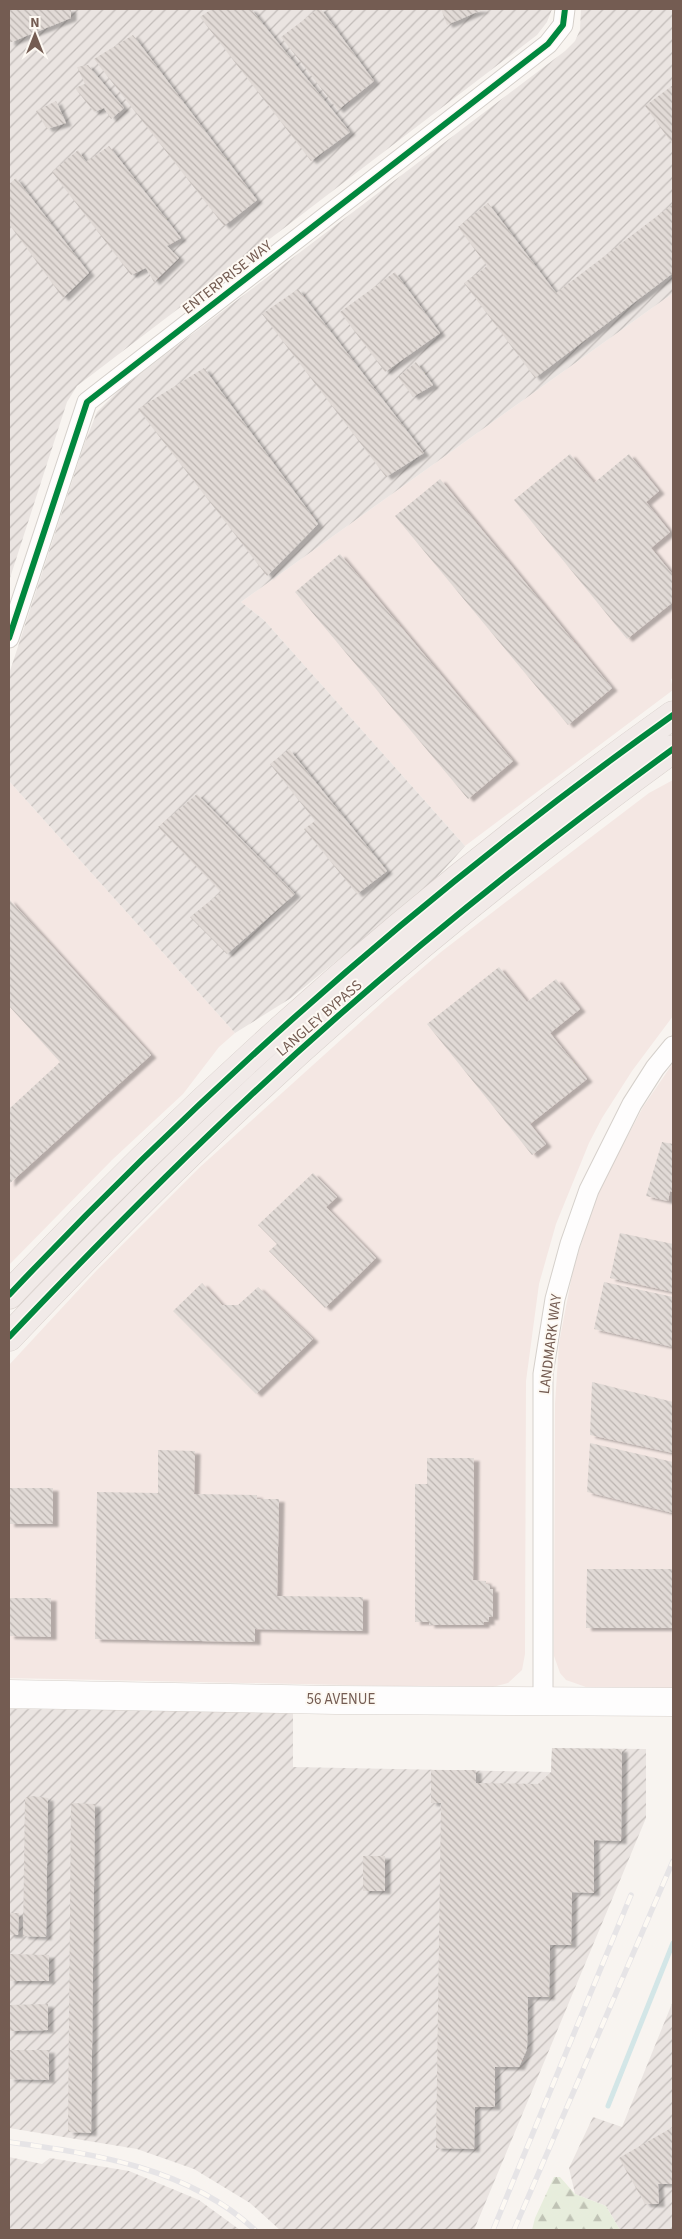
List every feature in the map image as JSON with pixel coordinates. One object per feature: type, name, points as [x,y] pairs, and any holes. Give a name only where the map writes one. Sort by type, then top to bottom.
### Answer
[{"type":"highway","name":"LANGLEY BYPASS","points":[[9,1295],[149,1152],[218,1086],[317,997],[396,929],[533,819],[673,715]]},
{"type":"highway","name":"LANGLEY BYPASS","points":[[9,1337],[169,1173],[250,1095],[428,940],[545,845],[673,749]]},
{"type":"highway","points":[[642,772],[673,768]]},
{"type":"main road","name":"56 AVENUE","points":[[9,1694],[673,1702]]},
{"type":"street","name":"ENTERPRISE WAY","points":[[9,638],[87,402],[548,44],[563,24],[565,9]]},
{"type":"street","name":"LANDMARK WAY","points":[[543,1701],[543,1374],[554,1299],[570,1244],[589,1190],[632,1104],[655,1068],[673,1046]]},
{"type":"shaded area","points":[[9,9],[552,9],[547,22],[537,35],[77,386],[67,402],[9,581]]},
{"type":"shaded area","points":[[581,9],[673,9],[673,293],[241,602],[264,620],[465,846],[430,885],[291,998],[235,1033],[9,781],[9,674],[84,445],[97,412],[120,389],[565,51],[575,41],[580,30]]},
{"type":"shaded area","points":[[673,293],[673,678],[671,679],[673,690],[465,846],[264,620],[241,602]]},
{"type":"shaded area","points":[[673,780],[673,1016],[632,1071],[602,1118],[589,1143],[556,1224],[539,1284],[526,1381],[525,1654],[522,1670],[508,1683],[489,1688],[9,1678],[9,1365],[97,1270],[200,1167],[385,1000],[441,952],[528,885],[649,793]]},
{"type":"shaded area","points":[[9,781],[235,1033],[219,1047],[183,1094],[112,1160],[9,1265]]},
{"type":"shaded area","points":[[673,1063],[673,1688],[586,1687],[566,1680],[560,1673],[554,1656],[555,1404],[559,1343],[573,1270],[590,1214],[601,1186],[643,1107]]},
{"type":"shaded area","points":[[9,1709],[293,1711],[293,1767],[551,1772],[552,1748],[646,1749],[646,1818],[474,2230],[280,2230],[250,2203],[194,2169],[137,2149],[9,2128]]},
{"type":"shaded area","points":[[673,2001],[673,2230],[620,2230],[606,2206],[575,2194],[569,2168],[593,2117],[622,2127]]},
{"type":"shaded area","points":[[9,2157],[42,2164],[50,2158],[129,2171],[199,2200],[240,2230],[9,2230]]},
{"type":"green space","points":[[554,2177],[560,2177],[575,2194],[606,2206],[620,2230],[532,2230],[535,2218]]},
{"type":"building","points":[[9,9],[71,9],[71,18],[9,43]]},
{"type":"building","points":[[212,9],[251,9],[350,132],[311,161],[200,17]]},
{"type":"building","points":[[318,9],[321,9],[374,81],[338,110],[281,37]]},
{"type":"building","points":[[441,9],[484,9],[447,25]]},
{"type":"building","points":[[133,35],[257,200],[224,226],[94,59]]},
{"type":"building","points":[[88,65],[124,108],[111,119],[104,108],[94,112],[75,88],[85,84],[77,67]]},
{"type":"building","points":[[673,85],[673,145],[645,106]]},
{"type":"building","points":[[56,101],[66,123],[47,129],[36,111]]},
{"type":"building","points":[[109,146],[181,238],[167,246],[179,258],[154,282],[146,268],[131,275],[52,172],[78,150],[86,162]]},
{"type":"building","points":[[16,178],[89,273],[63,298],[9,224],[9,184]]},
{"type":"building","points":[[488,203],[556,293],[673,204],[673,273],[535,378],[464,283],[487,266],[458,227]]},
{"type":"building","points":[[395,272],[440,333],[385,372],[340,312]]},
{"type":"building","points":[[298,289],[424,453],[386,477],[262,314]]},
{"type":"building","points":[[416,362],[433,385],[413,397],[398,377]]},
{"type":"building","points":[[204,368],[318,524],[267,576],[138,409]]},
{"type":"building","points":[[570,454],[594,483],[629,454],[659,491],[646,502],[670,532],[651,548],[673,575],[673,602],[627,639],[514,500]]},
{"type":"building","points":[[440,479],[612,688],[568,725],[395,516]]},
{"type":"building","points":[[340,554],[513,761],[468,799],[295,592]]},
{"type":"building","points":[[289,749],[387,871],[357,894],[304,829],[315,821],[270,764]]},
{"type":"building","points":[[197,794],[295,894],[227,954],[190,917],[221,892],[158,827]]},
{"type":"building","points":[[9,899],[151,1055],[9,1184],[9,1109],[60,1062],[9,1006]]},
{"type":"building","points":[[499,967],[527,1002],[556,979],[580,1009],[550,1033],[587,1079],[530,1124],[546,1144],[532,1155],[427,1024]]},
{"type":"building","points":[[662,1142],[673,1144],[673,1192],[670,1191],[668,1201],[646,1196]]},
{"type":"building","points":[[313,1173],[337,1197],[326,1207],[376,1258],[325,1308],[269,1251],[277,1244],[258,1225]]},
{"type":"building","points":[[620,1233],[673,1244],[673,1292],[610,1278]]},
{"type":"building","points":[[604,1282],[673,1297],[673,1347],[594,1329]]},
{"type":"building","points":[[202,1283],[222,1305],[238,1305],[258,1287],[313,1339],[256,1394],[173,1311]]},
{"type":"building","points":[[592,1382],[673,1402],[673,1453],[590,1435]]},
{"type":"building","points":[[590,1443],[673,1462],[673,1513],[587,1492]]},
{"type":"building","points":[[158,1450],[195,1451],[194,1494],[257,1495],[257,1499],[279,1499],[277,1596],[363,1597],[363,1631],[255,1629],[255,1642],[95,1639],[97,1492],[158,1493]]},
{"type":"building","points":[[427,1458],[474,1458],[473,1580],[486,1581],[486,1584],[490,1584],[490,1589],[493,1589],[493,1617],[489,1617],[489,1622],[484,1622],[484,1625],[429,1625],[429,1622],[415,1622],[415,1484],[427,1484]]},
{"type":"building","points":[[9,1488],[53,1488],[53,1524],[9,1524]]},
{"type":"building","points":[[587,1569],[673,1569],[673,1628],[586,1628]]},
{"type":"building","points":[[9,1598],[51,1598],[51,1637],[9,1636]]},
{"type":"building","points":[[552,1748],[622,1749],[621,1841],[594,1840],[594,1893],[572,1892],[571,1945],[550,1945],[549,1997],[528,1997],[527,2049],[519,2067],[495,2067],[495,2107],[475,2107],[474,2149],[436,2148],[441,1803],[431,1803],[431,1770],[476,1770],[476,1783],[538,1784],[551,1772]]},
{"type":"building","points":[[32,1796],[48,1798],[46,1937],[23,1936],[25,1798]]},
{"type":"building","points":[[71,1803],[95,1804],[91,2133],[68,2132]]},
{"type":"building","points":[[363,1856],[385,1856],[385,1891],[363,1891]]},
{"type":"building","points":[[9,1913],[19,1913],[18,1935],[9,1935]]},
{"type":"building","points":[[9,1954],[49,1955],[49,1981],[9,1981]]},
{"type":"building","points":[[48,2004],[48,2030],[9,2031],[9,2005]]},
{"type":"building","points":[[9,2050],[49,2050],[49,2080],[9,2079]]},
{"type":"building","points":[[673,2127],[673,2184],[658,2184],[659,2204],[645,2204],[619,2158]]},
{"type":"waterway","points":[[608,2106],[673,1943]]},
{"type":"railway","points":[[514,2230],[673,1861]]},
{"type":"railway","points":[[493,2230],[631,1895]]},
{"type":"railway","points":[[9,2142],[107,2159],[140,2167],[171,2178],[201,2192],[229,2209],[255,2230]]},
{"type":"cycle path","points":[[9,638],[87,402],[548,44],[563,25],[565,9]]},
{"type":"cycle path","points":[[9,1295],[164,1138],[327,989],[496,848],[673,715]]},
{"type":"cycle path","points":[[9,1337],[187,1155],[299,1051],[403,960],[509,873],[673,749]]}]
